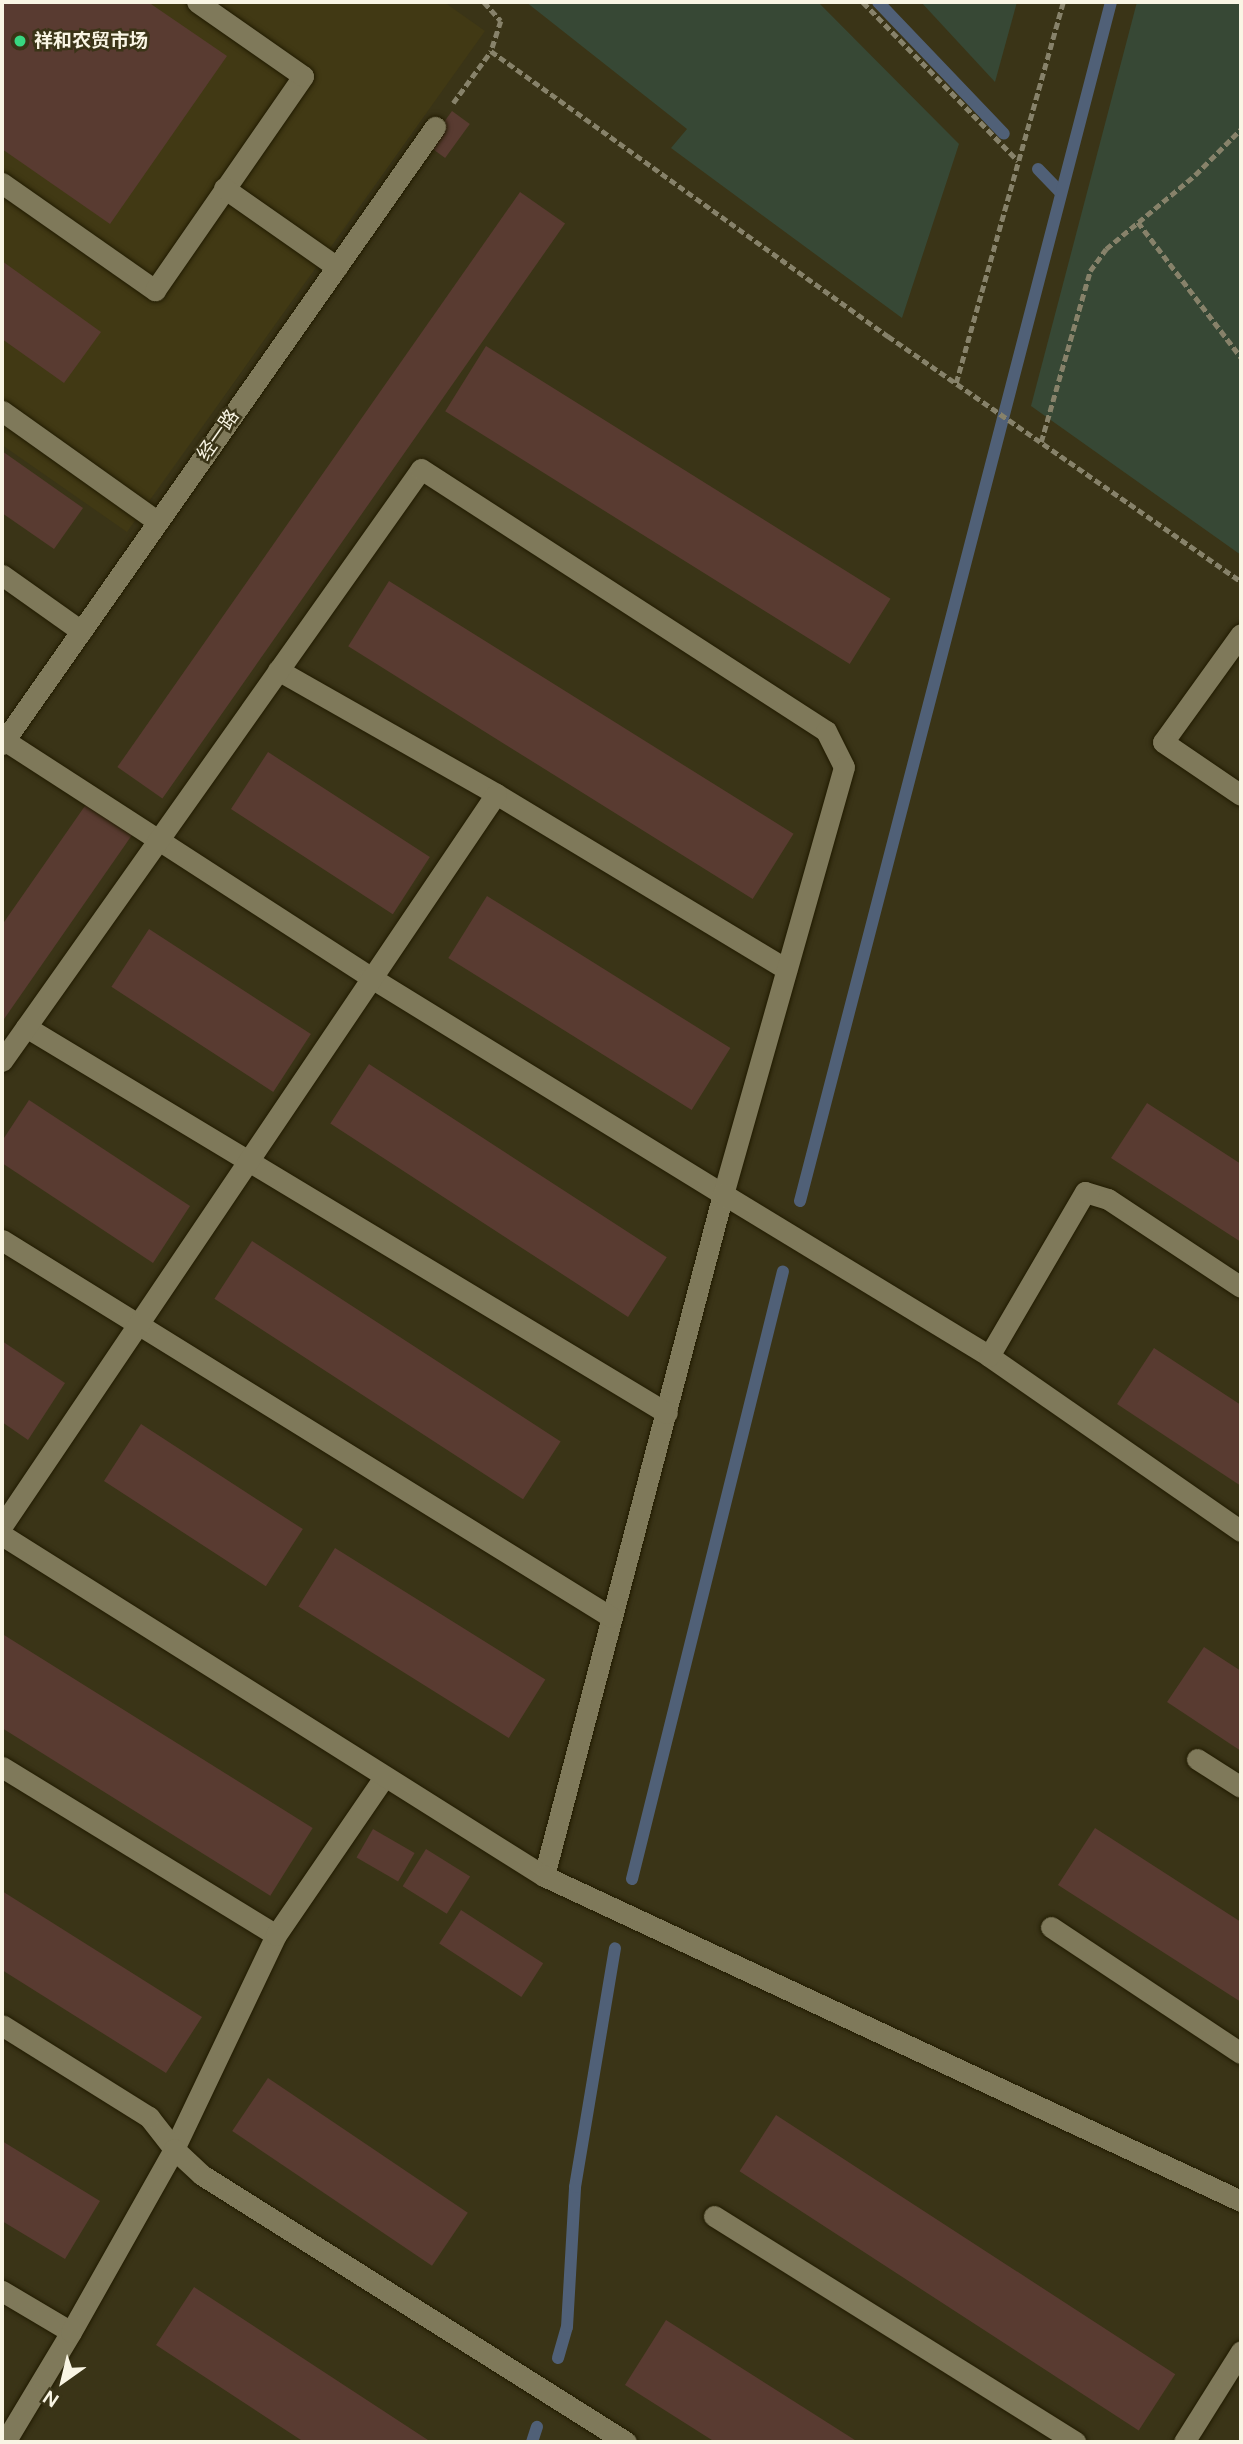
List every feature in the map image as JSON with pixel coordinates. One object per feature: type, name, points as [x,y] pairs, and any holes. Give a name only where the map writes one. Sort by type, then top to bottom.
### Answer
[{"type":"street","points":[[2,183],[155,290],[303,76],[197,2]]},
{"type":"street","name":"经一路","points":[[3,742],[435,127]]},
{"type":"street","points":[[224,188],[337,267]]},
{"type":"street","points":[[2,411],[158,522]]},
{"type":"street","points":[[2,1061],[421,469],[826,731],[844,766],[723,1194],[544,1876]]},
{"type":"street","points":[[5,585],[81,631]]},
{"type":"street","points":[[1241,634],[1163,742],[1241,795]]},
{"type":"street","points":[[278,670],[496,794],[786,969]]},
{"type":"street","points":[[3,742],[370,977],[989,1356],[1241,1531]]},
{"type":"street","points":[[2,1526],[496,794]]},
{"type":"street","points":[[26,1027],[246,1162],[667,1413]]},
{"type":"street","points":[[989,1356],[1084,1192],[1108,1199],[1241,1287]]},
{"type":"street","points":[[2,1240],[611,1617]]},
{"type":"street","points":[[2,1535],[544,1876],[1241,2201]]},
{"type":"street","points":[[1197,1759],[1241,1787]]},
{"type":"street","points":[[2,1767],[276,1935]]},
{"type":"street","points":[[5,2442],[71,2332],[174,2149],[276,1935],[383,1776]]},
{"type":"street","points":[[1051,1927],[1241,2053]]},
{"type":"street","points":[[2,2025],[149,2117],[174,2149],[202,2175],[626,2442]]},
{"type":"street","points":[[714,2216],[1075,2442]]},
{"type":"street","points":[[2,2291],[71,2332]]},
{"type":"street","points":[[1184,2442],[1241,2351]]},
{"type":"path","points":[[435,127],[491,51],[501,21],[484,2]]},
{"type":"path","points":[[863,2],[1019,162]]},
{"type":"path","points":[[956,383],[1063,2]]},
{"type":"path","points":[[491,51],[984,403],[1241,581]]},
{"type":"path","points":[[1041,442],[1090,271],[1138,222],[1241,129]]},
{"type":"path","points":[[1138,222],[1241,357]]},
{"type":"shaded area","points":[[2,2],[444,2],[485,31],[127,532],[2,445]]},
{"type":"green space","points":[[526,2],[818,2],[959,144],[902,318],[671,148],[687,129]]},
{"type":"green space","points":[[921,2],[1017,2],[995,82]]},
{"type":"green space","points":[[1137,2],[1241,2],[1241,555],[1031,406]]},
{"type":"building","points":[[2,2],[148,2],[227,56],[110,224],[2,149]]},
{"type":"building","points":[[452,111],[470,124],[445,158],[427,145]]},
{"type":"building","points":[[520,192],[565,224],[162,799],[117,767]]},
{"type":"building","points":[[2,261],[101,332],[64,383],[2,339]]},
{"type":"building","points":[[486,346],[891,599],[850,664],[445,411]]},
{"type":"building","points":[[2,451],[83,508],[54,549],[2,513]]},
{"type":"building","points":[[389,581],[794,834],[753,899],[348,646]]},
{"type":"building","points":[[268,752],[430,857],[393,914],[231,809]]},
{"type":"building","points":[[87,803],[132,835],[2,1022],[2,925]]},
{"type":"building","points":[[487,896],[730,1048],[692,1110],[448,958]]},
{"type":"building","points":[[149,929],[311,1034],[273,1092],[111,987]]},
{"type":"building","points":[[369,1064],[667,1257],[628,1317],[330,1124]]},
{"type":"building","points":[[29,1100],[190,1206],[153,1263],[2,1163],[2,1141]]},
{"type":"building","points":[[1147,1103],[1241,1164],[1241,1242],[1111,1158]]},
{"type":"building","points":[[252,1241],[561,1441],[523,1499],[214,1299]]},
{"type":"building","points":[[2,1341],[65,1383],[28,1440],[2,1422]]},
{"type":"building","points":[[1154,1348],[1241,1405],[1241,1486],[1117,1404]]},
{"type":"building","points":[[141,1424],[303,1529],[266,1586],[104,1481]]},
{"type":"building","points":[[335,1548],[545,1679],[509,1738],[298,1607]]},
{"type":"building","points":[[4,1635],[313,1828],[270,1896],[2,1728]]},
{"type":"building","points":[[1204,1647],[1241,1671],[1241,1751],[1167,1702]]},
{"type":"building","points":[[1095,1828],[1241,1922],[1241,2002],[1058,1885]]},
{"type":"building","points":[[373,1829],[415,1853],[398,1882],[356,1858]]},
{"type":"building","points":[[426,1849],[470,1877],[447,1914],[403,1886]]},
{"type":"building","points":[[2,1891],[202,2017],[166,2073],[2,1970]]},
{"type":"building","points":[[461,1910],[543,1963],[521,1997],[439,1944]]},
{"type":"building","points":[[268,2078],[468,2213],[432,2266],[232,2131]]},
{"type":"building","points":[[776,2115],[1175,2374],[1139,2430],[740,2171]]},
{"type":"building","points":[[2,2141],[100,2201],[65,2259],[2,2221]]},
{"type":"building","points":[[194,2287],[431,2442],[304,2442],[156,2345]]},
{"type":"building","points":[[666,2320],[858,2442],[715,2442],[625,2385]]},
{"type":"waterway","points":[[878,2],[1004,134]]},
{"type":"waterway","points":[[800,1201],[1111,2]]},
{"type":"waterway","points":[[1038,169],[1061,193]]},
{"type":"waterway","points":[[632,1879],[783,1271]]},
{"type":"waterway","points":[[558,2358],[567,2327],[575,2187],[615,1948]]},
{"type":"waterway","points":[[532,2442],[537,2427]]},
{"type":"place","name":"祥和农贸市场","points":[[20,41]]}]
